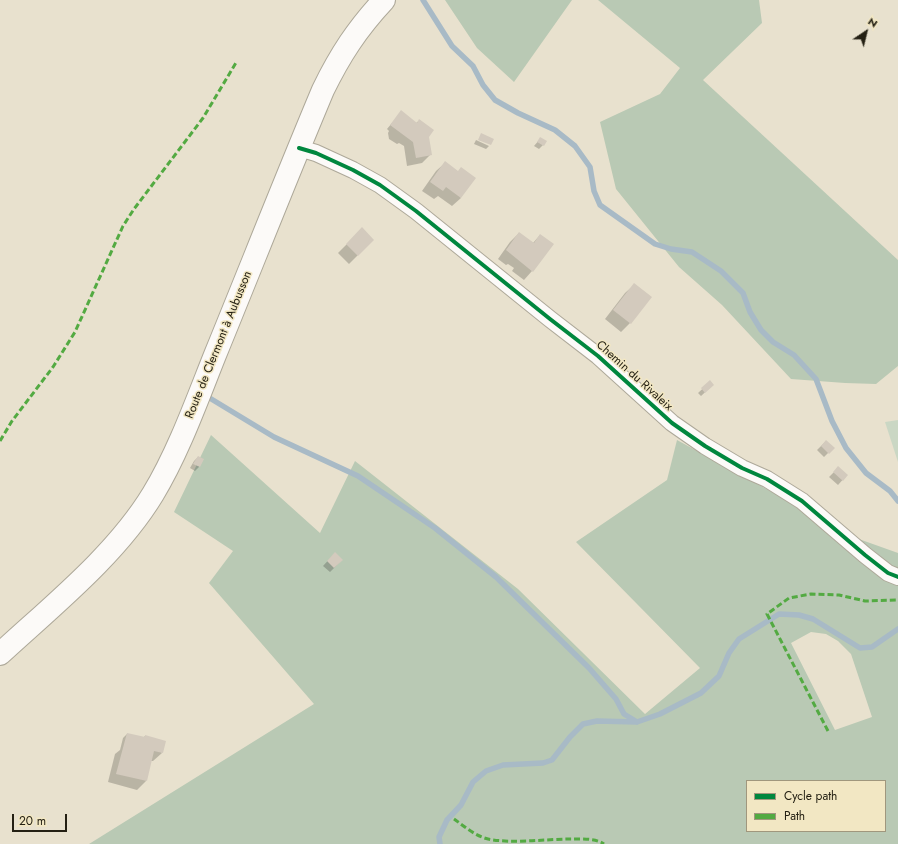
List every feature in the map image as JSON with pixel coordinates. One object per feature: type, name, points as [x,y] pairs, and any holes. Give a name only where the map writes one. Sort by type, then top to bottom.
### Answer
[{"type":"main road","name":"Route de Clermont à Aubusson","points":[[0,654],[114,546],[153,494],[169,464],[194,406],[323,90],[334,68],[357,30],[384,0]]},
{"type":"street","name":"Chemin du Rivaleix","points":[[299,148],[316,153],[353,170],[380,185],[416,211],[598,356],[672,423],[705,446],[742,468],[767,479],[802,501],[865,555],[888,573],[898,577]]},
{"type":"green space","points":[[445,0],[572,0],[514,82],[477,48]]},
{"type":"green space","points":[[598,0],[759,0],[762,23],[703,80],[898,260],[898,366],[876,384],[791,379],[722,305],[679,267],[616,189],[600,122],[660,94],[680,68]]},
{"type":"green space","points":[[898,420],[898,462],[885,422]]},
{"type":"green space","points":[[211,435],[320,533],[355,461],[518,589],[645,714],[700,668],[576,542],[667,480],[677,440],[856,538],[898,553],[898,844],[89,844],[314,704],[209,583],[233,551],[174,512]],"holes":[[[811,632],[826,634],[838,641],[851,654],[872,717],[835,730],[791,643]]]},
{"type":"building","points":[[401,110],[417,123],[419,119],[434,130],[429,137],[432,155],[416,158],[413,142],[390,125]]},
{"type":"building","points":[[481,133],[494,139],[491,145],[478,140]]},
{"type":"building","points":[[540,137],[547,141],[544,146],[537,142]]},
{"type":"building","points":[[445,161],[458,171],[461,167],[476,178],[461,198],[446,187],[443,191],[430,182]]},
{"type":"building","points":[[362,227],[374,240],[358,256],[346,244]]},
{"type":"building","points":[[519,232],[534,243],[540,234],[554,244],[533,272],[506,250]]},
{"type":"building","points":[[634,283],[652,297],[631,324],[613,310]]},
{"type":"building","points":[[710,380],[714,385],[705,393],[701,388]]},
{"type":"building","points":[[826,440],[835,448],[829,454],[821,446]]},
{"type":"building","points":[[198,456],[204,459],[200,467],[193,464]]},
{"type":"building","points":[[838,466],[848,475],[843,481],[833,472]]},
{"type":"building","points":[[335,552],[343,560],[334,568],[327,561]]},
{"type":"building","points":[[127,733],[145,737],[145,735],[166,741],[163,753],[154,751],[147,781],[116,774]]},
{"type":"waterway","points":[[423,0],[452,46],[473,66],[483,85],[495,100],[518,113],[555,130],[575,146],[590,167],[594,191],[600,205],[655,244],[671,249],[692,252],[721,271],[743,293],[750,312],[761,330],[773,342],[794,355],[816,379],[832,421],[846,448],[866,473],[890,491],[898,501]]},
{"type":"waterway","points":[[203,394],[274,437],[358,476],[435,528],[496,577],[589,668],[616,699],[624,714],[637,722]]},
{"type":"waterway","points":[[440,844],[439,837],[447,820],[461,805],[473,782],[486,771],[503,765],[543,763],[552,760],[570,737],[583,724],[597,721],[637,722],[660,714],[701,693],[719,676],[729,653],[739,639],[779,614],[799,615],[813,619],[860,648],[872,647],[898,629]]},
{"type":"marked path","points":[[0,441],[12,421],[53,367],[75,332],[123,226],[134,209],[203,118],[237,61]]},
{"type":"marked path","points":[[828,731],[767,614],[789,598],[811,594],[839,595],[865,601],[898,600]]},
{"type":"marked path","points":[[454,819],[474,833],[488,839],[508,841],[584,839],[593,840],[604,844]]},
{"type":"cycle path","points":[[299,148],[316,153],[353,170],[380,185],[416,211],[598,356],[672,423],[705,446],[742,468],[767,479],[802,501],[865,555],[888,573],[898,577]]}]
